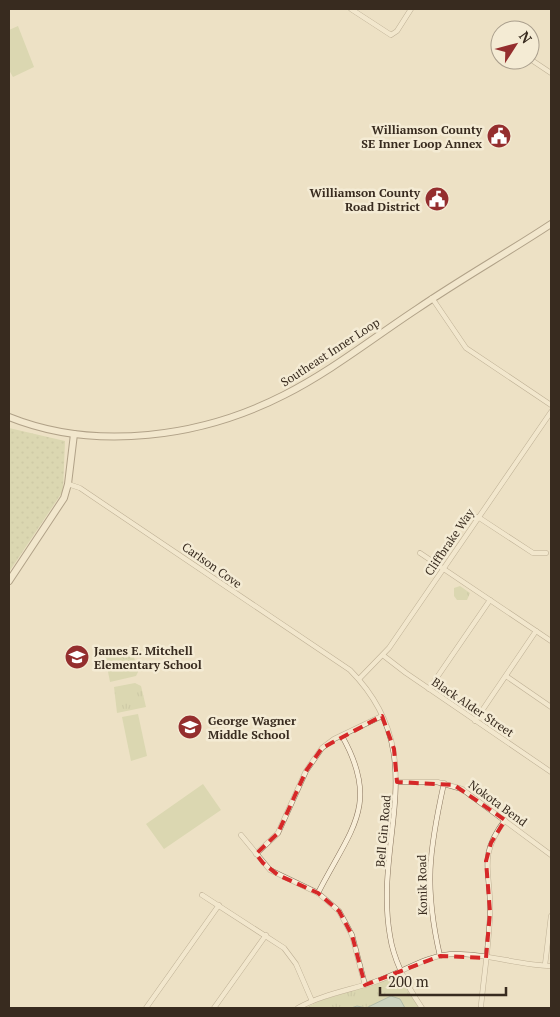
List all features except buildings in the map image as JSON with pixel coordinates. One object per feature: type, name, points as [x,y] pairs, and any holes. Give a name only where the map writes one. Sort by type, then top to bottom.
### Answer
[{"type":"main road","name":"Southeast Inner Loop","points":[[9,417],[34,426],[74,434],[123,436],[161,434],[232,418],[258,408],[305,383],[432,298],[551,224]]},
{"type":"main road","points":[[9,580],[59,506],[68,484],[74,434]]},
{"type":"street","points":[[351,9],[391,35],[396,31],[411,9]]},
{"type":"street","points":[[540,66],[551,73]]},
{"type":"street","points":[[432,298],[466,348],[551,405]]},
{"type":"street","name":"Cliffbrake Way","points":[[359,679],[384,656],[478,517],[510,475],[551,412]]},
{"type":"street","name":"Carlson Cove","points":[[68,484],[80,488],[114,510],[342,666]]},
{"type":"street","points":[[478,517],[532,552],[546,554]]},
{"type":"street","points":[[420,553],[551,641]]},
{"type":"street","points":[[429,689],[490,600]]},
{"type":"street","points":[[475,721],[536,631]]},
{"type":"street","name":"Black Alder Street","points":[[384,656],[551,772]]},
{"type":"street","name":"Bell Gin Road","points":[[342,666],[359,679],[382,716],[394,750],[397,782],[387,900],[390,937],[401,971],[422,1008]]},
{"type":"street","points":[[506,676],[551,707]]},
{"type":"street","points":[[256,854],[278,834],[306,771],[317,755],[329,742],[382,716]]},
{"type":"street","points":[[318,893],[356,821],[361,803],[361,784],[355,764],[342,736]]},
{"type":"street","name":"Nokota Bend","points":[[397,782],[427,781],[444,783],[462,789],[551,855]]},
{"type":"street","name":"Konik Road","points":[[440,956],[433,923],[429,886],[431,847],[444,783]]},
{"type":"street","points":[[481,1006],[490,912],[486,861],[494,835],[505,820]]},
{"type":"street","points":[[241,835],[263,864],[278,875],[318,893],[333,904],[346,923],[365,985]]},
{"type":"street","points":[[202,895],[279,943],[291,955],[312,1001]]},
{"type":"street","points":[[146,1008],[219,905]]},
{"type":"street","points":[[545,966],[551,916]]},
{"type":"street","points":[[214,1008],[266,935]]},
{"type":"street","points":[[298,1008],[312,1001],[365,985],[440,956],[455,954],[551,966]]},
{"type":"highlighted area","points":[[382,716],[394,749],[397,782],[454,785],[505,820],[491,843],[486,861],[490,912],[486,958],[440,956],[365,985],[352,935],[339,911],[318,893],[278,875],[263,863],[256,854],[278,833],[306,771],[322,748]]},
{"type":"green space","points":[[18,26],[34,67],[13,77],[9,70],[9,30]]},
{"type":"green space","points":[[9,428],[65,441],[63,491],[9,572]]},
{"type":"green space","points":[[460,586],[470,593],[467,600],[457,600],[454,596],[454,588]]},
{"type":"green space","points":[[131,651],[138,672],[136,676],[110,682],[105,656]]},
{"type":"green space","points":[[135,683],[141,686],[146,707],[117,713],[114,687]]},
{"type":"green space","points":[[138,714],[147,756],[131,761],[122,717]]},
{"type":"green space","points":[[203,784],[221,810],[164,849],[146,824]]},
{"type":"green space","points":[[397,977],[400,978],[419,1008],[305,1008],[322,1000]]},
{"type":"water","points":[[391,996],[400,999],[405,1008],[366,1008]]},
{"type":"place","name":"Williamson County SE Inner Loop Annex","points":[[499,136]]},
{"type":"place","name":"Williamson County Road District","points":[[437,199]]},
{"type":"place","name":"James E. Mitchell Elementary School","points":[[77,657]]},
{"type":"place","name":"George Wagner Middle School","points":[[190,727]]}]
